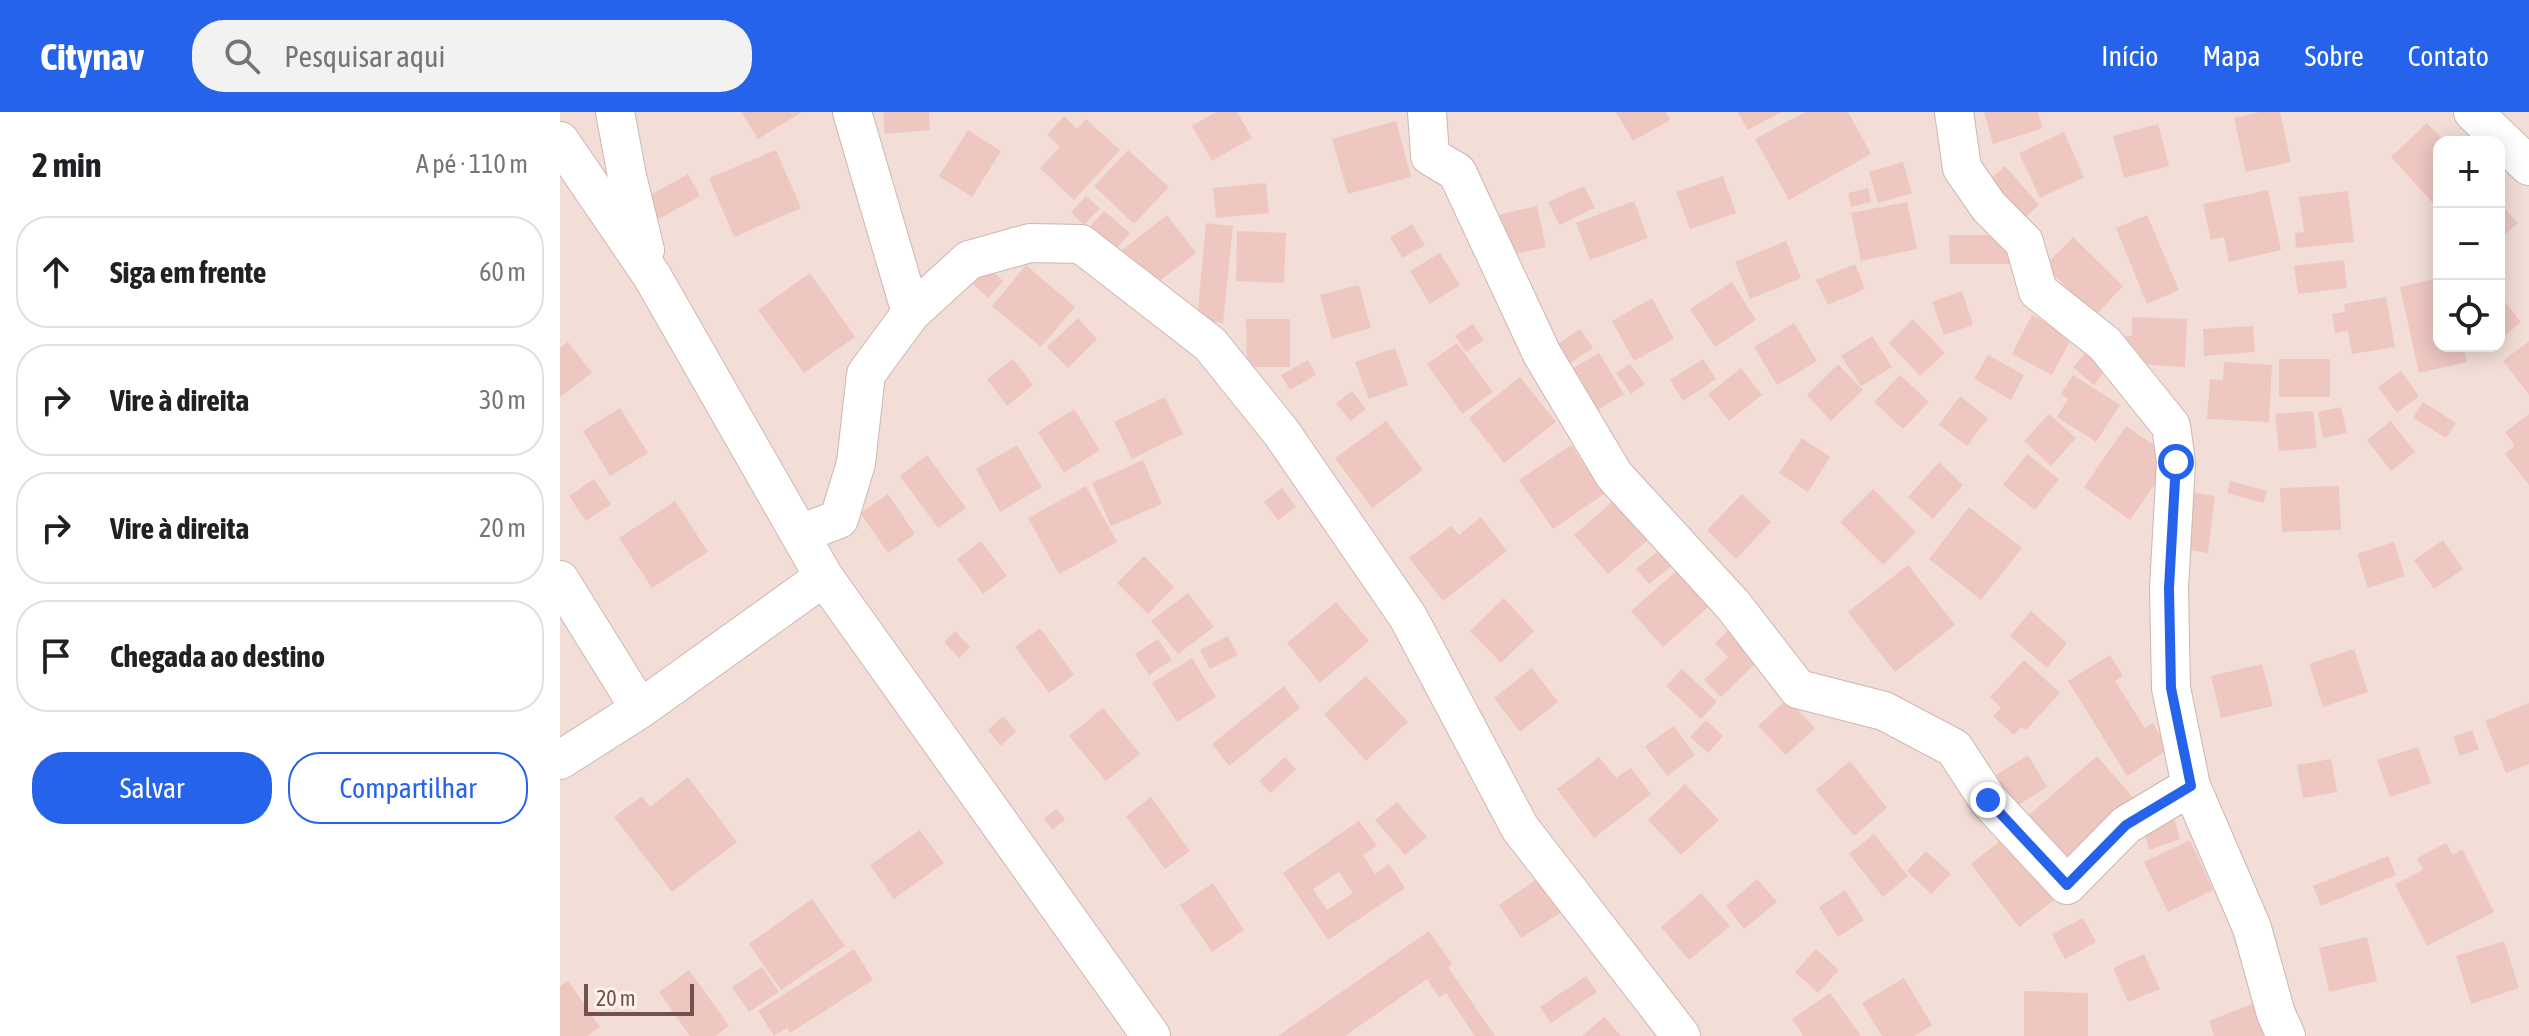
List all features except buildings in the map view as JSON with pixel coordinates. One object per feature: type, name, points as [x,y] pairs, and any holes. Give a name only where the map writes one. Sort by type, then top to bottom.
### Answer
[{"type":"street","points":[[615,112],[652,276]]},
{"type":"street","points":[[852,112],[911,313]]},
{"type":"street","points":[[1427,112],[1430,156],[1457,172],[1542,354],[1614,475],[1733,605],[1798,689],[1884,711],[1954,748],[1988,800],[2067,885],[2126,825],[2191,786]]},
{"type":"street","points":[[1954,112],[1962,168],[1989,207],[2024,242],[2038,291],[2105,344],[2171,426],[2176,462],[2169,588],[2171,688],[2191,786],[2252,928],[2276,1014],[2286,1036]]},
{"type":"street","points":[[2473,112],[2529,166]]},
{"type":"street","points":[[560,141],[652,276],[824,577],[1151,1036]]},
{"type":"street","points":[[800,534],[839,519],[856,463],[866,374],[911,313],[969,260],[1030,243],[1081,244],[1210,344],[1281,432],[1408,617],[1520,828],[1681,1036]]},
{"type":"street","points":[[560,760],[640,709],[824,577]]},
{"type":"street","points":[[560,580],[640,709]]},
{"type":"shaded area","points":[[560,112],[2529,112],[2529,1036],[560,1036]]},
{"type":"route","points":[[1988,800],[2067,885],[2126,825],[2191,786],[2171,688],[2169,588],[2176,462]]}]
